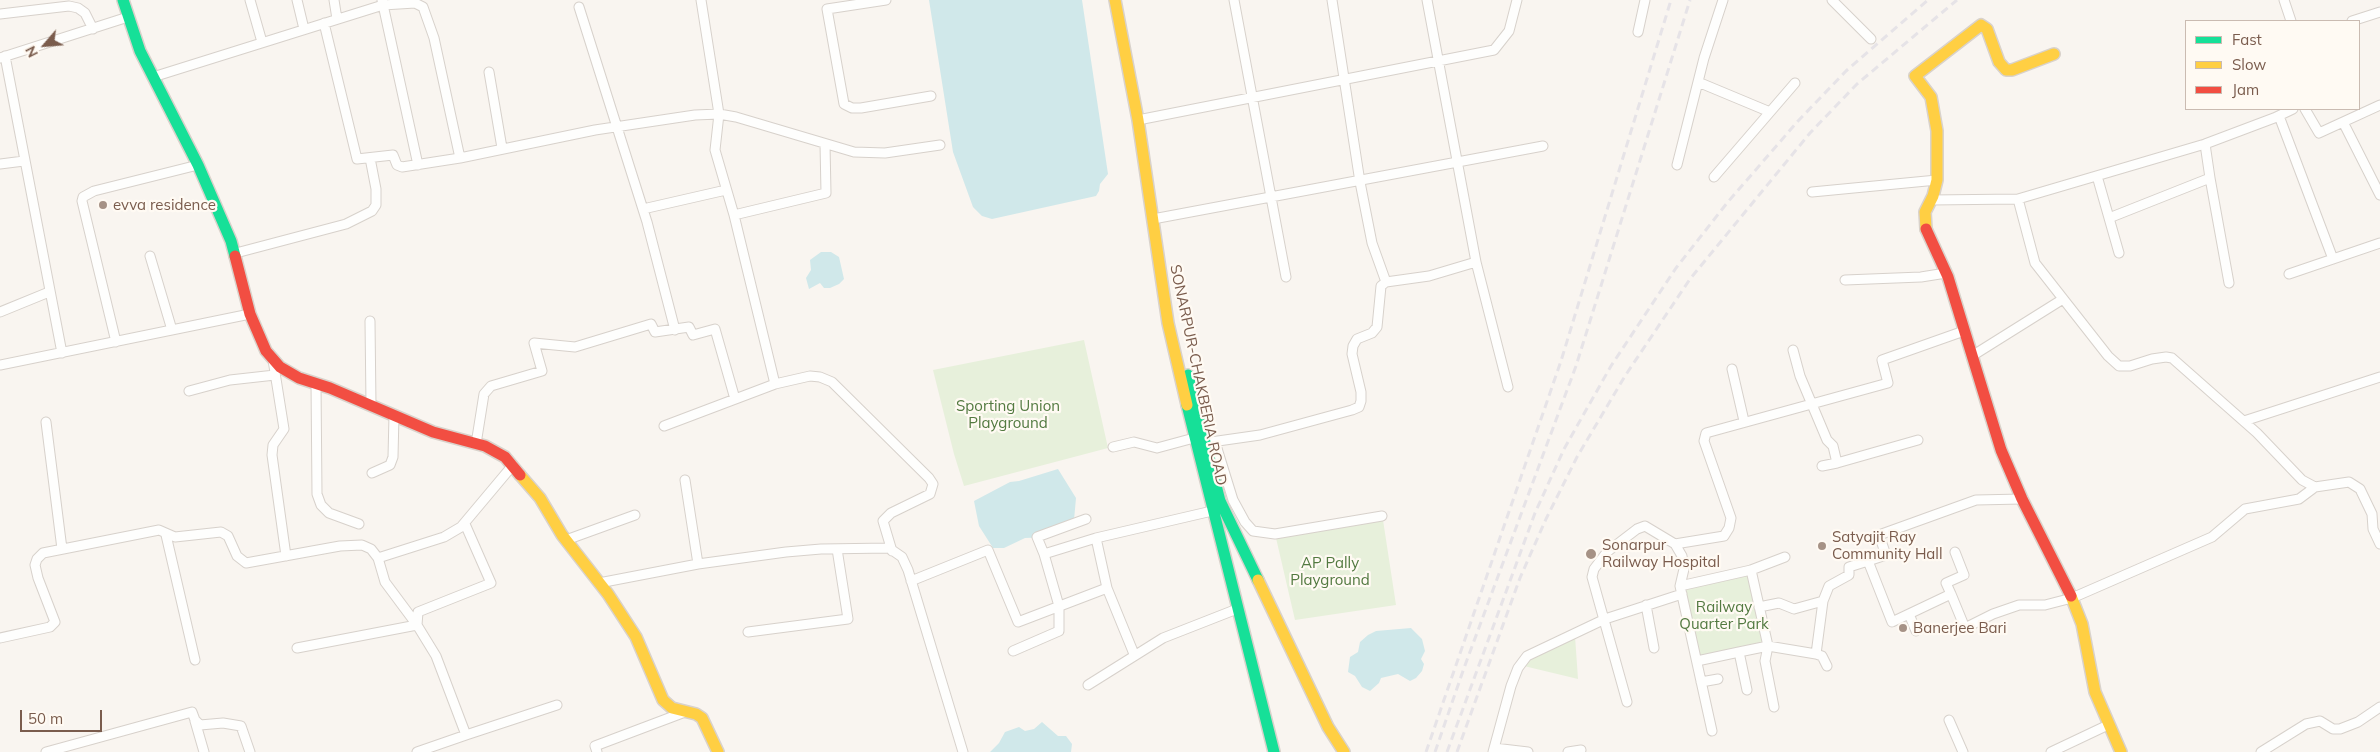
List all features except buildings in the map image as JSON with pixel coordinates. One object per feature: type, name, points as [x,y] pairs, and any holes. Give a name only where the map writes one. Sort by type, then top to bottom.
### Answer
[{"type":"street","points":[[123,0],[140,51],[198,165],[236,253],[250,314],[261,342],[273,360],[280,367],[299,378],[316,383],[451,438],[476,444],[505,457],[540,498],[566,540],[599,583],[636,638],[663,700],[672,708],[696,714],[702,718],[718,752]]},
{"type":"street","points":[[250,0],[262,42]]},
{"type":"street","points":[[297,0],[304,30]]},
{"type":"street","points":[[334,0],[337,19]]},
{"type":"street","points":[[701,0],[719,114],[715,150],[734,215],[775,384]]},
{"type":"street","points":[[886,0],[827,9],[844,104],[852,108],[861,108],[931,96]]},
{"type":"street","name":"SONARPUR-CHAKBERIA ROAD","points":[[1114,0],[1138,120],[1162,286],[1173,340],[1189,377],[1204,441],[1212,511],[1274,752]]},
{"type":"street","points":[[1234,0],[1286,277]]},
{"type":"street","points":[[1332,0],[1360,182],[1372,243],[1386,282]]},
{"type":"street","points":[[1428,0],[1476,262],[1508,387]]},
{"type":"street","points":[[1138,120],[1251,96],[1345,80],[1494,50],[1509,30],[1517,0]]},
{"type":"street","points":[[1638,32],[1645,0]]},
{"type":"street","points":[[1677,165],[1698,82],[1723,0]]},
{"type":"street","points":[[1832,0],[1871,39]]},
{"type":"street","points":[[2284,0],[2291,20]]},
{"type":"street","points":[[153,77],[304,30],[382,2],[422,3],[434,38],[460,158]]},
{"type":"street","points":[[382,2],[418,165]]},
{"type":"street","points":[[0,14],[54,3],[78,8],[85,13],[93,29]]},
{"type":"street","points":[[579,7],[643,209],[675,330]]},
{"type":"street","points":[[2355,20],[2380,12]]},
{"type":"street","points":[[62,353],[3,57],[128,17]]},
{"type":"street","points":[[324,23],[356,156],[360,159],[393,155],[399,167],[460,158],[502,148],[695,114],[719,114],[866,154],[940,145]]},
{"type":"street","points":[[2054,54],[2012,70],[2006,70],[1999,62],[1987,29],[1981,26],[1915,76],[1920,80],[1931,97],[1937,131],[1937,180],[1925,212],[1925,227],[1946,273],[2001,450],[2022,499],[2072,598],[2082,624],[2095,692],[2120,752]]},
{"type":"street","points":[[489,72],[502,148]]},
{"type":"street","points":[[1698,82],[1770,112]]},
{"type":"street","points":[[1714,177],[1795,83]]},
{"type":"street","points":[[2306,110],[2319,132],[2380,105]]},
{"type":"street","points":[[1931,200],[2018,199],[2205,144],[2291,110]]},
{"type":"street","points":[[2279,116],[2334,259]]},
{"type":"street","points":[[2343,122],[2380,195]]},
{"type":"street","points":[[734,215],[826,193],[825,144]]},
{"type":"street","points":[[2205,144],[2229,284]]},
{"type":"street","points":[[1153,219],[1360,182],[1543,146]]},
{"type":"street","points":[[236,253],[346,224],[372,211],[376,205],[376,189],[370,158]]},
{"type":"street","points":[[0,164],[24,161]]},
{"type":"street","points":[[116,342],[82,201],[83,197],[94,191],[198,165]]},
{"type":"street","points":[[2097,176],[2119,253]]},
{"type":"street","points":[[2109,218],[2210,178]]},
{"type":"street","points":[[1812,192],[1937,180]]},
{"type":"street","points":[[643,209],[726,190]]},
{"type":"street","points":[[2018,199],[2035,263],[2108,356],[2119,366],[2130,366],[2166,357],[2172,358],[2244,421],[2302,480],[2315,486],[2349,482],[2360,489],[2372,514],[2373,529],[2380,544]]},
{"type":"street","points":[[2289,274],[2380,243]]},
{"type":"street","points":[[150,256],[172,330]]},
{"type":"street","points":[[1113,446],[1134,442],[1157,448],[1260,435],[1352,410],[1359,406],[1362,401],[1352,354],[1353,346],[1357,339],[1372,333],[1377,327],[1381,286],[1386,282],[1429,276],[1476,262]]},
{"type":"street","points":[[1845,280],[1930,276],[1946,273]]},
{"type":"street","points":[[0,312],[49,292]]},
{"type":"street","points":[[1972,356],[2063,299]]},
{"type":"street","points":[[0,365],[250,314]]},
{"type":"street","points":[[370,321],[371,405]]},
{"type":"street","points":[[476,444],[482,399],[491,386],[542,371],[534,343],[575,347],[652,324],[655,332],[689,327],[693,335],[715,329],[735,399]]},
{"type":"street","points":[[1675,544],[1724,536],[1729,528],[1731,518],[1704,441],[1706,433],[1744,421],[1888,383],[1882,360],[1964,331]]},
{"type":"street","points":[[1793,350],[1800,376],[1827,440],[1833,446],[1837,462]]},
{"type":"street","points":[[273,360],[284,429],[273,445],[272,455],[286,556]]},
{"type":"street","points":[[1732,369],[1744,421]]},
{"type":"street","points":[[189,391],[230,380],[275,375]]},
{"type":"street","points":[[664,426],[775,384],[810,376],[820,377],[832,382],[933,484],[930,494],[892,514],[883,521],[892,551]]},
{"type":"street","points":[[2244,421],[2380,377]]},
{"type":"street","points":[[316,383],[317,494],[321,505],[329,513],[359,524]]},
{"type":"street","points":[[372,473],[390,465],[393,457],[394,415]]},
{"type":"street","points":[[46,422],[62,549]]},
{"type":"street","points":[[1822,466],[1918,440]]},
{"type":"street","points":[[1204,441],[1245,522],[1254,531],[1275,534],[1382,516]]},
{"type":"street","points":[[1204,441],[1220,501],[1328,727],[1344,752]]},
{"type":"street","points":[[378,558],[444,537],[465,524],[513,465]]},
{"type":"street","points":[[685,480],[698,564]]},
{"type":"street","points":[[1955,552],[1964,575],[1946,582],[1965,628],[1993,614],[2019,606],[2045,604],[2072,598],[2212,537],[2245,510],[2299,499],[2315,486]]},
{"type":"street","points":[[1816,654],[1823,601],[1829,586],[1849,576],[1849,567],[1886,555],[1879,535],[1976,500],[2022,499]]},
{"type":"street","points":[[1044,554],[1096,538],[1212,511]]},
{"type":"street","points":[[566,540],[635,515]]},
{"type":"street","points":[[1013,651],[1058,631],[1059,606],[1044,554],[1037,537],[1086,518]]},
{"type":"street","points":[[418,625],[418,612],[491,583],[465,524]]},
{"type":"street","points":[[1627,702],[1592,577],[1594,570],[1607,552],[1637,529],[1645,526],[1675,544],[1682,556],[1684,570],[1681,590],[1712,731]]},
{"type":"street","points":[[0,638],[53,625],[54,618],[38,578],[35,565],[37,558],[43,553],[159,530],[166,535],[175,537],[221,532],[228,536],[237,556],[246,563],[340,546],[362,545],[371,549],[378,558],[385,582],[418,625],[436,656],[466,735]]},
{"type":"street","points":[[166,535],[194,660]]},
{"type":"street","points":[[1096,538],[1107,588],[1134,654]]},
{"type":"street","points":[[599,583],[698,564],[786,552],[889,548],[902,557],[911,581],[963,752]]},
{"type":"street","points":[[748,632],[848,619],[836,549]]},
{"type":"street","points":[[911,581],[988,550],[1018,622],[1107,588]]},
{"type":"street","points":[[1528,752],[1493,750],[1510,686],[1518,668],[1527,656],[1605,619],[1646,605],[1681,590],[1751,570],[1785,557]]},
{"type":"street","points":[[1868,561],[1892,622],[1951,594]]},
{"type":"street","points":[[1751,570],[1768,646],[1764,660],[1774,707]]},
{"type":"street","points":[[1759,607],[1779,603],[1794,609],[1823,601]]},
{"type":"street","points":[[1646,605],[1654,648]]},
{"type":"street","points":[[1088,685],[1134,654],[1163,638],[1237,609]]},
{"type":"street","points":[[1909,614],[1916,632]]},
{"type":"street","points":[[297,648],[418,625]]},
{"type":"street","points":[[1697,661],[1768,646],[1822,656],[1827,666]]},
{"type":"street","points":[[1739,652],[1747,690]]},
{"type":"street","points":[[1701,682],[1718,679]]},
{"type":"street","points":[[417,752],[557,705]]},
{"type":"street","points":[[2261,752],[2306,724],[2320,721],[2332,729],[2340,729],[2358,722],[2380,707]]},
{"type":"street","points":[[46,752],[192,712],[204,752]]},
{"type":"street","points":[[597,752],[595,746],[685,712]]},
{"type":"street","points":[[195,720],[200,725],[223,723],[241,726],[250,752]]},
{"type":"street","points":[[1949,720],[1963,752]]},
{"type":"street","points":[[2051,752],[2108,725]]},
{"type":"street","points":[[1568,752],[1581,750]]},
{"type":"green space","name":"Sporting Union Playground","points":[[1084,340],[1108,448],[964,486],[933,370]]},
{"type":"green space","name":"AP Pally Playground","points":[[1383,520],[1396,605],[1295,620],[1276,538]]},
{"type":"green space","name":"Railway Quarter Park","points":[[1748,574],[1764,643],[1699,657],[1684,588]]},
{"type":"green space","points":[[1575,636],[1578,679],[1524,666],[1529,658]]},
{"type":"water","points":[[929,0],[1082,0],[1108,174],[1100,184],[1096,196],[992,219],[982,216],[973,207],[953,152]]},
{"type":"water","points":[[821,252],[831,252],[839,257],[844,279],[839,284],[830,288],[824,288],[820,283],[809,289],[806,278],[811,270],[810,260]]},
{"type":"water","points":[[1058,469],[1076,498],[1074,520],[1051,537],[1025,538],[1004,548],[993,548],[979,526],[974,501],[1010,482]]},
{"type":"water","points":[[1411,628],[1422,639],[1425,651],[1421,659],[1424,664],[1422,671],[1416,678],[1410,681],[1398,674],[1381,678],[1379,683],[1370,691],[1362,687],[1355,676],[1348,672],[1350,657],[1358,652],[1360,642],[1368,635],[1376,631]]},
{"type":"water","points":[[1042,722],[1058,736],[1066,736],[1072,744],[1071,752],[990,752],[999,743],[1005,732],[1019,727],[1025,731],[1034,729]]},
{"type":"railway","points":[[1426,752],[1561,361],[1671,0]]},
{"type":"railway","points":[[1435,752],[1464,668],[1576,366],[1690,0]]},
{"type":"railway","points":[[1447,752],[1535,513],[1564,449],[1611,366],[1676,268],[1727,203],[1798,121],[1846,71],[1928,0]]},
{"type":"railway","points":[[1457,752],[1520,578],[1546,519],[1577,457],[1625,376],[1690,279],[1810,133],[1857,84],[1957,0]]},
{"type":"traffic: fast","points":[[123,0],[140,51],[198,165],[231,241],[235,256]]},
{"type":"traffic: fast","points":[[1188,375],[1220,501],[1258,580]]},
{"type":"traffic: fast","points":[[1187,405],[1274,752]]},
{"type":"traffic: slow","points":[[1115,0],[1138,120],[1168,323],[1187,405]]},
{"type":"traffic: slow","points":[[1926,229],[1925,212],[1933,196],[1937,180],[1937,131],[1931,97],[1915,76],[1981,25],[1987,29],[1999,62],[2006,70],[2012,70],[2054,54]]},
{"type":"traffic: slow","points":[[520,475],[540,498],[562,535],[608,594],[636,637],[663,700],[672,708],[696,714],[702,718],[718,752]]},
{"type":"traffic: slow","points":[[1258,580],[1328,727],[1344,752]]},
{"type":"traffic: slow","points":[[2071,596],[2082,624],[2095,692],[2121,752]]},
{"type":"traffic: jam","points":[[1926,229],[1948,277],[2001,450],[2022,499],[2071,596]]},
{"type":"traffic: jam","points":[[235,256],[250,314],[266,351],[280,367],[299,378],[330,388],[433,432],[485,446],[505,457],[520,475]]},
{"type":"place","name":"evva residence","points":[[103,205]]},
{"type":"place","name":"Satyajit Ray Community Hall","points":[[1822,546]]},
{"type":"place","name":"Sonarpur Railway Hospital","points":[[1591,554]]},
{"type":"place","name":"Banerjee Bari","points":[[1903,628]]}]
